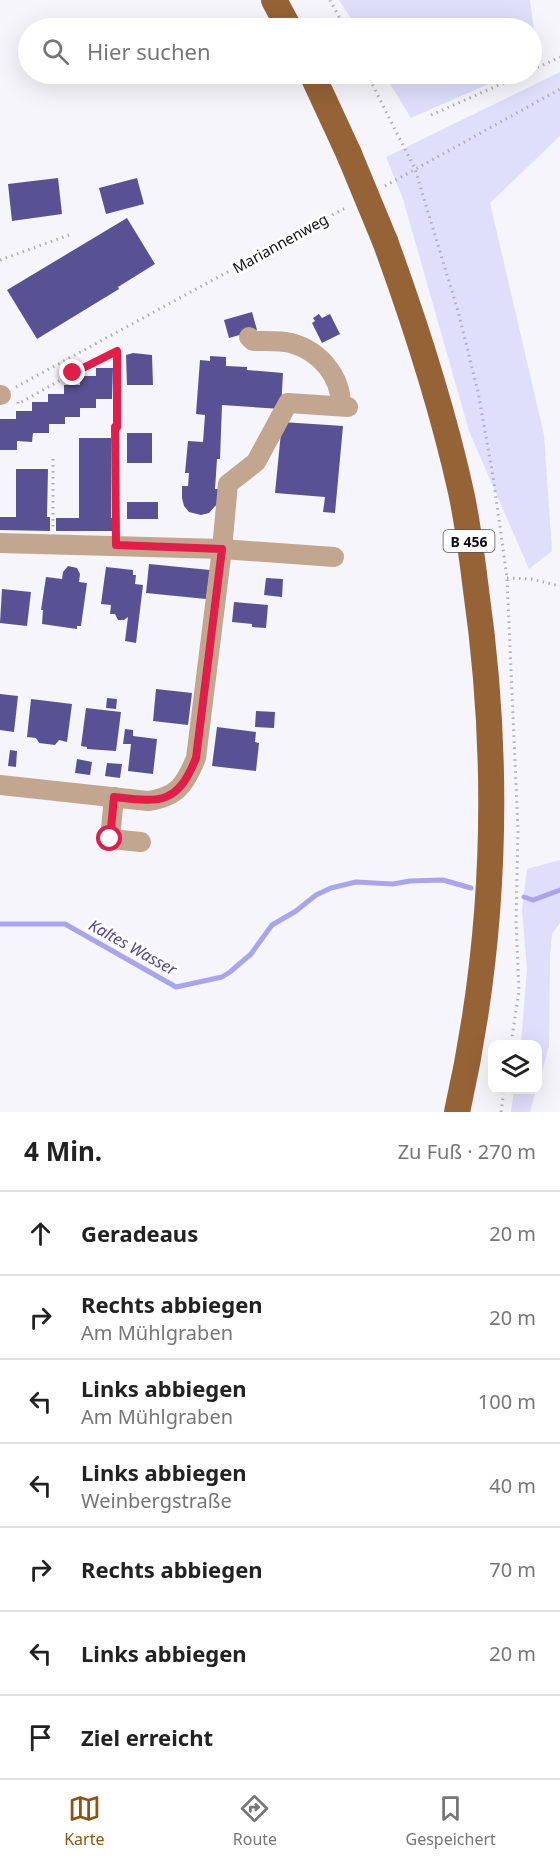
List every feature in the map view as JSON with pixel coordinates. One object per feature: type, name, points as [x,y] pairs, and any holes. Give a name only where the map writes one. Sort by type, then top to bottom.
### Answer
[{"type":"main road","points":[[274,0],[284,18]]},
{"type":"main road","name":"B 456","points":[[317,84],[385,241],[414,319],[440,406],[461,493],[486,672],[492,762],[492,851],[488,927],[457,1112]]},
{"type":"street","points":[[0,785],[148,801],[162,799],[173,794],[190,772],[196,758],[228,484],[256,462],[288,403],[345,406],[338,381],[317,355],[290,343],[253,341],[249,337]]},
{"type":"street","points":[[0,543],[222,549],[334,557]]},
{"type":"street","points":[[114,797],[110,839],[141,842]]},
{"type":"path","points":[[330,0],[340,18]]},
{"type":"path","points":[[542,65],[560,57]]},
{"type":"path","points":[[372,84],[415,170],[458,311],[478,392],[493,476],[507,578],[518,830],[516,922],[519,991],[512,1040]]},
{"type":"path","points":[[431,116],[502,84]]},
{"type":"path","points":[[385,186],[560,89]]},
{"type":"path","name":"Mariannenweg","points":[[6,398],[355,202]]},
{"type":"path","points":[[0,260],[69,235]]},
{"type":"path","points":[[6,398],[73,373],[117,351],[116,545]]},
{"type":"path","points":[[53,459],[53,544]]},
{"type":"path","points":[[507,578],[531,579],[560,586]]},
{"type":"path","points":[[501,1112],[503,1094]]},
{"type":"shaded area","points":[[339,0],[530,0],[532,18],[351,18]]},
{"type":"shaded area","points":[[560,72],[560,136],[490,203],[544,435],[552,551],[529,569],[469,431],[403,199],[386,157],[535,84],[542,84],[542,81]]},
{"type":"shaded area","points":[[390,84],[488,84],[411,118]]},
{"type":"shaded area","points":[[560,860],[560,923],[552,934],[549,1046],[542,1071],[542,1040],[521,1040],[527,969],[522,910],[527,869]]},
{"type":"shaded area","points":[[513,1094],[535,1094],[530,1112],[511,1112]]},
{"type":"building","points":[[58,178],[62,214],[12,221],[8,184]]},
{"type":"building","points":[[137,178],[144,204],[106,214],[99,188]]},
{"type":"building","points":[[127,218],[155,264],[37,339],[7,290]]},
{"type":"building","points":[[252,312],[257,330],[229,338],[224,320]]},
{"type":"building","points":[[319,314],[322,318],[330,314],[340,334],[322,343],[312,323],[315,321],[313,318]]},
{"type":"building","points":[[133,353],[152,355],[153,385],[127,385],[126,355]]},
{"type":"building","points":[[210,356],[226,357],[226,366],[283,373],[281,409],[222,405],[220,459],[217,459],[215,489],[220,489],[218,503],[209,513],[201,515],[189,512],[184,506],[182,486],[188,486],[189,473],[185,473],[188,441],[203,442],[205,415],[196,414],[200,360],[210,361]]},
{"type":"building","points":[[96,368],[113,368],[112,399],[96,399],[96,408],[80,408],[80,417],[65,417],[65,424],[49,424],[49,433],[33,433],[32,442],[17,441],[17,450],[0,450],[0,419],[16,419],[16,411],[32,411],[32,402],[48,402],[48,394],[64,394],[64,385],[80,385],[80,376],[96,376]]},
{"type":"building","points":[[282,422],[343,426],[335,513],[323,512],[325,497],[275,493]]},
{"type":"building","points":[[127,433],[152,433],[152,463],[127,463]]},
{"type":"building","points":[[79,438],[111,438],[111,518],[114,518],[114,531],[56,531],[56,518],[79,518]]},
{"type":"building","points":[[16,469],[48,469],[47,517],[50,517],[50,531],[0,530],[0,517],[16,517]]},
{"type":"building","points":[[127,502],[158,502],[158,519],[127,519]]},
{"type":"building","points":[[149,564],[210,570],[206,599],[146,593]]},
{"type":"building","points":[[68,566],[77,568],[80,574],[79,582],[87,583],[81,626],[77,626],[77,629],[42,624],[43,610],[41,610],[46,577],[62,579],[63,572]]},
{"type":"building","points":[[106,567],[133,570],[133,575],[136,575],[135,584],[143,585],[136,643],[125,641],[128,617],[118,620],[115,614],[110,614],[111,605],[101,604]]},
{"type":"building","points":[[266,578],[283,579],[282,597],[264,595]]},
{"type":"building","points":[[2,589],[31,592],[27,626],[0,623]]},
{"type":"building","points":[[234,602],[268,605],[266,628],[232,622]]},
{"type":"building","points":[[156,689],[192,693],[188,725],[153,721]]},
{"type":"building","points":[[0,694],[18,696],[14,732],[0,730]]},
{"type":"building","points":[[107,698],[117,699],[116,709],[106,708]]},
{"type":"building","points":[[31,699],[72,704],[67,742],[59,740],[55,745],[39,743],[36,738],[27,737]]},
{"type":"building","points":[[86,708],[121,712],[116,751],[87,749],[81,746]]},
{"type":"building","points":[[256,711],[275,712],[274,728],[255,727]]},
{"type":"building","points":[[217,727],[256,732],[255,742],[259,743],[256,771],[212,766]]},
{"type":"building","points":[[125,729],[133,730],[133,736],[157,739],[153,774],[128,771],[131,744],[123,744]]},
{"type":"building","points":[[10,750],[17,751],[16,767],[8,766]]},
{"type":"building","points":[[77,759],[92,762],[90,775],[75,773]]},
{"type":"building","points":[[107,763],[122,764],[120,778],[105,776]]},
{"type":"waterway","name":"Kaltes Wasser","points":[[0,924],[65,924],[176,987],[222,977],[230,972],[251,954],[272,925],[296,911],[316,895],[331,888],[356,882],[393,884],[443,880],[471,888]]},
{"type":"waterway","name":"Kaltes Wasser","points":[[524,897],[533,900],[560,890]]},
{"type":"route","points":[[73,373],[117,351],[116,545],[222,549],[196,758],[183,784],[173,794],[162,799],[148,801],[114,797],[110,839]]}]
